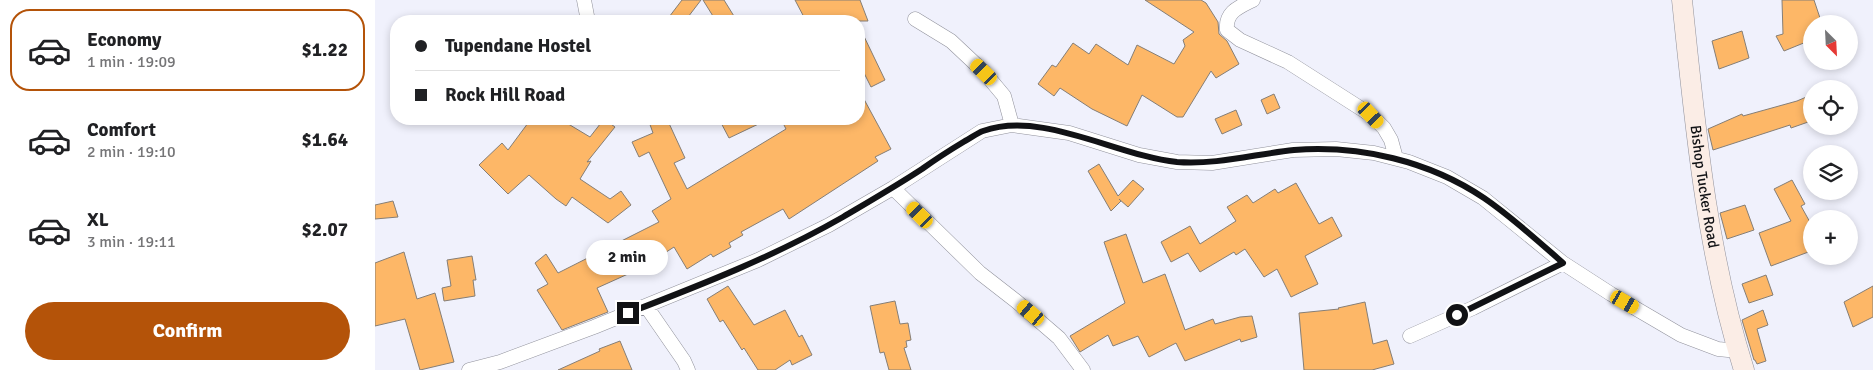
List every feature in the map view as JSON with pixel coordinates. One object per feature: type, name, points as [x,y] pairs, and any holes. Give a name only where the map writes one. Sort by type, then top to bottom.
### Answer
[{"type":"main road","name":"Bishop Tucker Road","points":[[1682,0],[1695,124],[1714,253],[1741,361]]},
{"type":"street","points":[[584,0],[587,15]]},
{"type":"street","points":[[1253,0],[1237,8],[1229,16],[1226,22],[1227,30],[1240,40],[1288,62],[1371,115],[1384,128],[1391,140],[1396,158]]},
{"type":"street","points":[[915,19],[951,41],[984,72],[1003,96],[1012,124]]},
{"type":"street","points":[[469,370],[500,362],[646,306],[758,260],[829,225],[893,188],[981,131],[1012,124],[1069,133],[1139,155],[1177,162],[1212,162],[1293,150],[1336,149],[1374,153],[1396,158],[1447,178],[1483,198],[1563,263],[1611,294],[1681,335],[1718,349],[1741,361]]},
{"type":"street","points":[[893,188],[980,273],[1059,338],[1083,370]]},
{"type":"street","points":[[1409,336],[1473,308],[1563,263]]},
{"type":"street","points":[[646,306],[684,361],[688,370]]},
{"type":"building","points":[[682,0],[701,0],[690,15],[671,15]]},
{"type":"building","points":[[703,0],[724,0],[733,15],[712,15]]},
{"type":"building","points":[[795,0],[860,0],[868,21],[865,21],[865,15],[803,15]]},
{"type":"building","points":[[1145,0],[1201,0],[1206,3],[1218,22],[1219,34],[1227,41],[1239,64],[1216,78],[1211,71],[1183,117],[1177,117],[1142,95],[1127,126],[1092,109],[1060,88],[1054,96],[1038,84],[1052,65],[1056,67],[1073,43],[1089,54],[1096,44],[1128,65],[1137,45],[1174,64],[1185,46],[1183,40],[1194,32]]},
{"type":"building","points":[[1782,0],[1814,0],[1819,15],[1803,15],[1803,43],[1784,51],[1776,36],[1783,34]]},
{"type":"building","points":[[1742,31],[1749,58],[1719,69],[1712,41]]},
{"type":"building","points":[[865,38],[885,80],[871,87],[865,75]]},
{"type":"building","points":[[1274,94],[1280,108],[1267,114],[1261,100]]},
{"type":"building","points":[[1803,98],[1803,124],[1791,128],[1790,125],[1713,150],[1708,129],[1742,114],[1743,116]]},
{"type":"building","points":[[865,101],[891,149],[875,157],[878,161],[789,219],[783,209],[741,232],[743,235],[729,243],[731,247],[713,257],[711,254],[687,269],[674,247],[657,258],[655,256],[626,271],[628,274],[597,288],[608,312],[562,330],[537,290],[548,284],[535,263],[546,254],[558,273],[659,222],[652,211],[671,199],[649,152],[639,157],[632,142],[653,133],[650,125],[670,125],[685,158],[674,163],[687,189],[786,129],[784,125],[865,125]]},
{"type":"building","points":[[1236,110],[1242,125],[1222,134],[1215,119]]},
{"type":"building","points":[[527,125],[570,125],[590,137],[599,125],[612,125],[615,127],[587,162],[591,161],[580,179],[610,199],[621,191],[631,205],[608,223],[572,197],[566,206],[529,175],[508,194],[479,165],[502,143],[508,150]]},
{"type":"building","points":[[722,125],[756,125],[729,138]]},
{"type":"building","points":[[1099,164],[1118,196],[1133,180],[1144,189],[1128,207],[1119,199],[1121,201],[1111,211],[1088,171]]},
{"type":"building","points":[[1792,180],[1805,204],[1801,206],[1803,210],[1803,254],[1771,266],[1759,233],[1791,221],[1774,189]]},
{"type":"building","points":[[1296,183],[1319,224],[1332,217],[1342,236],[1305,256],[1318,284],[1291,297],[1277,269],[1264,277],[1245,249],[1236,255],[1234,252],[1200,272],[1188,253],[1171,262],[1161,242],[1190,226],[1200,244],[1236,221],[1227,207],[1247,195],[1253,203],[1275,189],[1278,193]]},
{"type":"building","points":[[393,201],[398,217],[375,219],[375,205]]},
{"type":"building","points":[[1745,205],[1754,230],[1727,239],[1720,213]]},
{"type":"building","points":[[1126,234],[1143,283],[1165,274],[1185,330],[1213,319],[1215,324],[1240,317],[1252,316],[1257,337],[1241,342],[1240,339],[1185,361],[1176,343],[1149,357],[1138,336],[1113,346],[1108,335],[1080,352],[1070,336],[1125,303],[1104,242]]},
{"type":"building","points":[[404,252],[417,299],[435,293],[454,362],[420,370],[405,319],[375,326],[375,263]]},
{"type":"building","points":[[472,256],[476,280],[473,280],[475,296],[444,301],[442,288],[451,286],[447,260]]},
{"type":"building","points":[[1766,275],[1773,295],[1749,303],[1742,284]]},
{"type":"building","points":[[728,286],[754,325],[785,310],[799,337],[802,335],[812,355],[792,365],[790,360],[775,370],[758,370],[744,348],[742,350],[723,320],[720,322],[707,299]]},
{"type":"building","points":[[1873,286],[1873,317],[1853,327],[1844,302]]},
{"type":"building","points":[[895,301],[900,324],[908,323],[911,340],[906,341],[907,347],[904,348],[911,370],[889,370],[884,352],[880,353],[870,306]]},
{"type":"building","points":[[1365,302],[1373,344],[1387,340],[1394,364],[1372,370],[1304,370],[1299,313],[1339,309]]},
{"type":"building","points":[[1763,310],[1768,325],[1757,329],[1766,361],[1757,364],[1754,360],[1742,320]]},
{"type":"building","points":[[620,341],[632,370],[558,370],[600,351],[599,349]]},
{"type":"route","points":[[628,313],[758,260],[829,225],[893,188],[981,131],[1012,124],[1069,133],[1139,155],[1177,162],[1212,162],[1293,150],[1336,149],[1374,153],[1396,158],[1447,178],[1483,198],[1563,263],[1457,315]]}]
